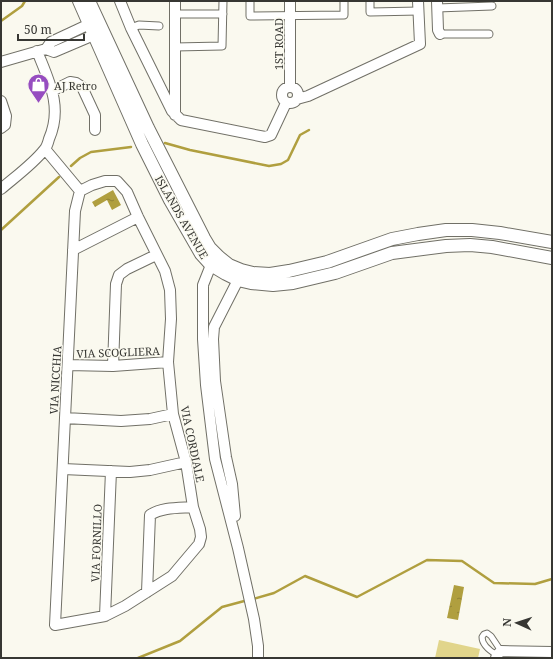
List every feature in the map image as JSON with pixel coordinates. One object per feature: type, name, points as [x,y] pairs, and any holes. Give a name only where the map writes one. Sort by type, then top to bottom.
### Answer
[{"type":"street","name":"ISLANDS AVENUE","points":[[79,1],[96,28]]},
{"type":"street","name":"ISLANDS AVENUE","points":[[89,1],[96,28],[142,144],[163,186],[201,254],[215,261],[229,265],[251,283],[273,285],[292,283],[335,273],[392,253],[470,244],[552,258]]},
{"type":"street","points":[[120,1],[131,28],[172,111],[181,120],[265,137],[271,135],[286,103]]},
{"type":"street","points":[[175,1],[175,115]]},
{"type":"street","points":[[175,47],[222,46],[223,1]]},
{"type":"street","points":[[250,1],[250,16],[344,15],[344,1]]},
{"type":"street","name":"1ST ROAD","points":[[290,1],[290,87]]},
{"type":"street","points":[[297,99],[297,91],[294,88],[287,87],[282,92],[282,98],[286,103],[290,104],[297,99],[308,96],[420,44],[418,6],[370,12],[370,1]]},
{"type":"street","points":[[489,34],[440,34],[438,30],[437,5],[492,6]]},
{"type":"street","points":[[175,14],[223,14]]},
{"type":"street","points":[[131,28],[140,25],[159,26]]},
{"type":"street","points":[[1,62],[42,50],[51,42],[96,28]]},
{"type":"street","points":[[1,189],[45,149],[52,132],[56,108],[42,50]]},
{"type":"street","points":[[52,91],[70,82],[80,85],[95,115],[95,130]]},
{"type":"street","points":[[1,101],[6,116],[5,125],[1,128]]},
{"type":"street","points":[[45,149],[80,191]]},
{"type":"street","name":"VIA CORDIALE","points":[[56,625],[105,616],[125,606],[172,576],[199,544],[201,538],[200,529],[193,507],[186,462],[173,414],[168,362],[171,320],[170,290],[165,272],[127,192],[117,181],[106,181],[92,185],[80,191]]},
{"type":"street","name":"VIA NICCHIA","points":[[56,625],[75,211],[80,191]]},
{"type":"street","points":[[73,250],[138,217]]},
{"type":"street","name":"ISLANDS AVENUE","points":[[240,275],[253,273],[270,274],[289,271],[327,262],[392,239],[446,230],[472,230],[552,242]]},
{"type":"street","points":[[113,366],[116,284],[119,275],[126,269],[156,255]]},
{"type":"street","points":[[215,261],[203,285],[204,359],[206,385],[215,459],[238,548],[254,619],[258,646],[258,658]]},
{"type":"street","points":[[238,548],[232,484],[226,457],[215,381],[213,339],[214,327],[240,275]]},
{"type":"street","points":[[204,326],[214,327]]},
{"type":"street","name":"VIA SCOGLIERA","points":[[68,365],[113,366],[168,362]]},
{"type":"street","points":[[65,418],[121,421],[150,419],[173,414]]},
{"type":"street","points":[[63,469],[111,471],[150,470],[186,462]]},
{"type":"street","name":"VIA FORNILLO","points":[[105,616],[111,471]]},
{"type":"street","points":[[147,592],[150,515],[162,510],[193,507]]},
{"type":"street","points":[[498,654],[539,655],[552,652]]},
{"type":"shaded area","points":[[439,640],[480,649],[478,658],[435,658]]},
{"type":"water","points":[[113,190],[121,205],[112,210],[107,200],[95,207],[92,202]]},
{"type":"water","points":[[454,585],[464,587],[458,620],[447,618]]},
{"type":"waterway","points":[[1,21],[22,6],[25,1]]},
{"type":"waterway","points":[[165,143],[190,150],[269,166],[281,164],[288,160],[300,135],[309,130]]},
{"type":"waterway","points":[[71,166],[80,158],[91,152],[131,147]]},
{"type":"waterway","points":[[1,230],[59,177]]},
{"type":"waterway","points":[[253,599],[274,593],[305,576],[357,597],[427,560],[462,561],[494,583],[535,584],[552,579]]},
{"type":"waterway","points":[[138,658],[180,641],[222,607],[248,600]]},
{"type":"place","name":"AJ Retro","points":[[39,104]]}]
